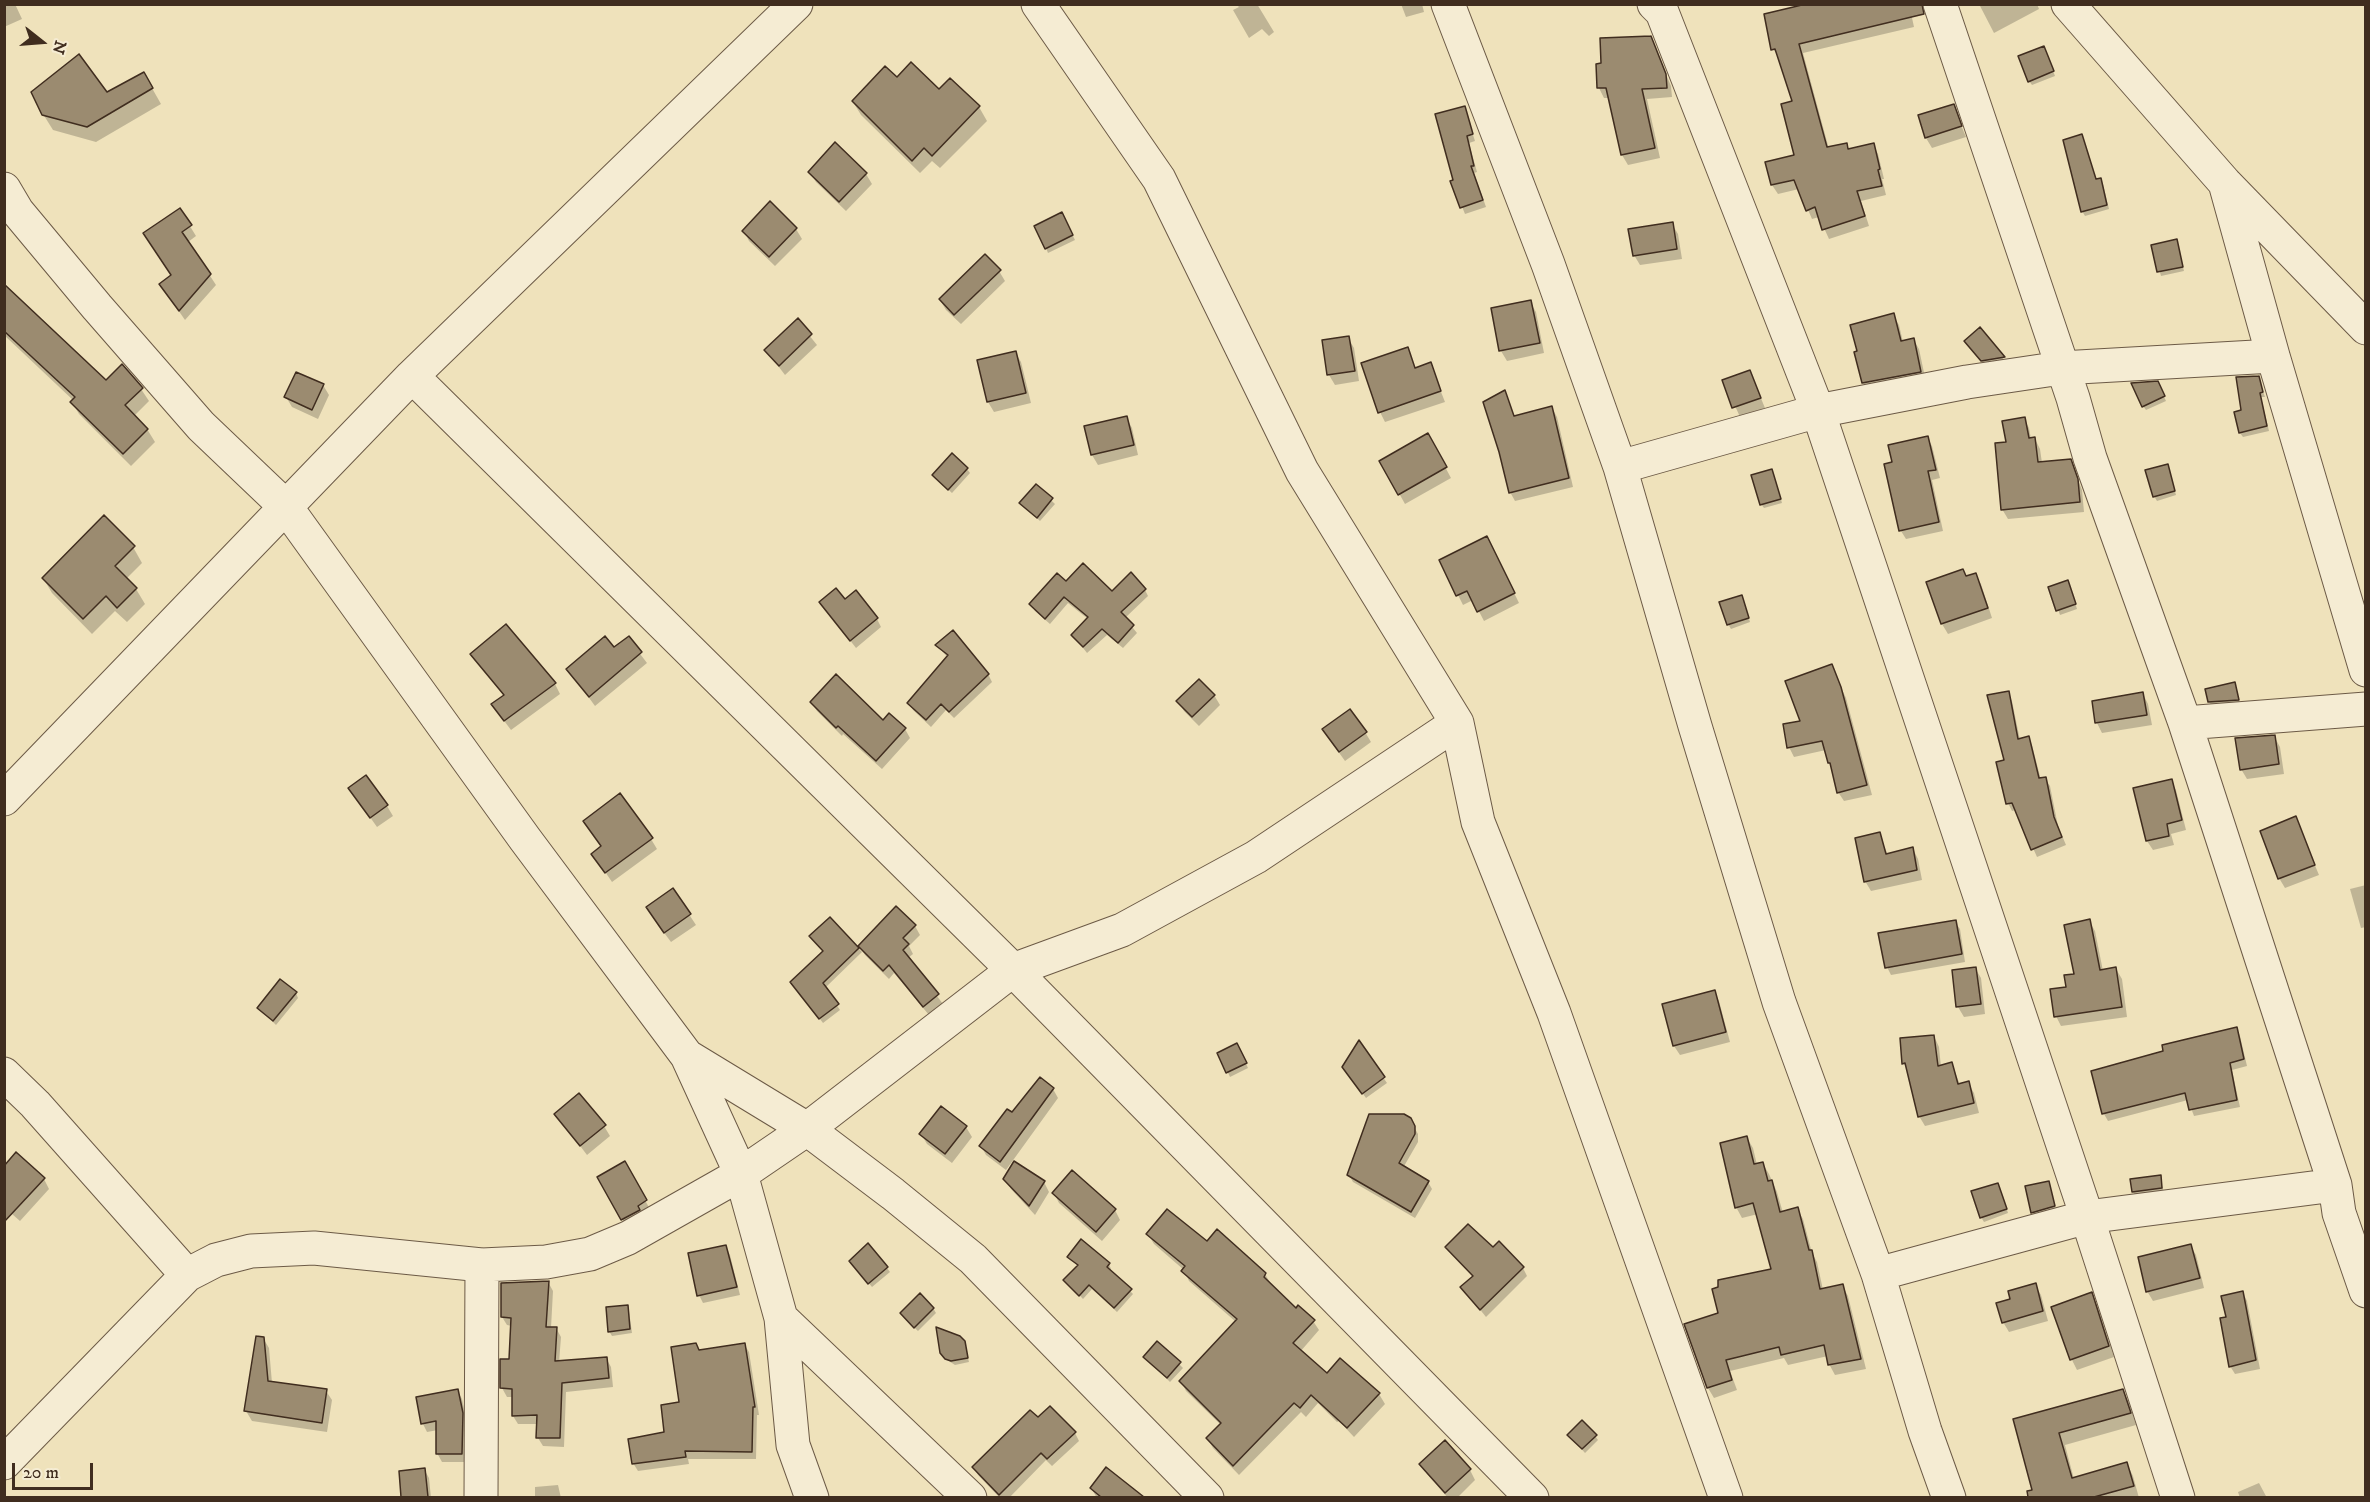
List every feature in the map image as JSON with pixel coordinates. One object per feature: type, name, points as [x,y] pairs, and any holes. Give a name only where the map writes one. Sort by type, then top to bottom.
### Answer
[{"type":"street","points":[[4,799],[412,376],[796,4]]},
{"type":"street","points":[[1038,4],[1159,180],[1302,471],[1457,723],[1478,822],[1554,1013],[1726,1497]]},
{"type":"street","points":[[1448,4],[1548,264],[1620,467],[1695,726],[1779,1002],[1878,1274],[1925,1431],[1949,1497]]},
{"type":"street","points":[[1654,4],[1662,12],[1818,411],[2178,1497]]},
{"type":"street","points":[[1940,4],[2073,398],[2090,458],[2185,723],[2347,1203],[2366,1292]]},
{"type":"street","points":[[2068,4],[2225,183],[2362,316]]},
{"type":"street","points":[[2225,183],[2273,356],[2366,670]]},
{"type":"street","points":[[4,189],[17,211],[31,228],[194,417],[286,507],[525,839],[687,1056],[741,1174],[781,1318],[793,1445],[812,1497]]},
{"type":"street","points":[[1620,467],[1818,411],[1933,388],[2061,368],[2273,356]]},
{"type":"street","points":[[412,376],[1013,970],[1532,1497]]},
{"type":"street","points":[[2185,723],[2366,709]]},
{"type":"street","points":[[4,1463],[187,1275],[216,1260],[251,1251],[314,1248],[482,1265],[546,1262],[590,1254],[627,1238],[741,1174],[807,1129],[1013,970],[1122,930],[1256,857],[1457,723]]},
{"type":"street","points":[[687,1056],[807,1129],[893,1194],[973,1259],[1207,1497]]},
{"type":"street","points":[[4,1074],[35,1104],[187,1275]]},
{"type":"street","points":[[1878,1274],[2087,1217],[2347,1203]]},
{"type":"street","points":[[482,1265],[482,1497]]},
{"type":"street","points":[[781,1318],[970,1497]]},
{"type":"building","points":[[1806,4],[1922,4],[1924,14],[1799,44],[1827,147],[1847,143],[1848,149],[1874,143],[1880,169],[1878,170],[1882,186],[1857,191],[1865,216],[1822,230],[1815,207],[1806,211],[1794,180],[1771,185],[1765,162],[1794,155],[1781,104],[1792,101],[1775,49],[1771,50],[1764,14]]},
{"type":"building","points":[[1651,36],[1666,74],[1667,88],[1642,89],[1655,148],[1621,155],[1606,88],[1597,88],[1596,64],[1601,63],[1600,38]]},
{"type":"building","points":[[2044,46],[2054,71],[2028,82],[2018,56]]},
{"type":"building","points":[[79,54],[107,92],[144,72],[153,88],[87,127],[42,115],[31,92]]},
{"type":"building","points":[[911,62],[939,89],[950,78],[980,106],[932,156],[924,148],[912,161],[852,101],[885,66],[897,77]]},
{"type":"building","points":[[1954,104],[1962,126],[1925,138],[1918,115]]},
{"type":"building","points":[[1465,106],[1473,134],[1467,136],[1474,166],[1471,166],[1483,200],[1460,208],[1450,181],[1453,180],[1435,114]]},
{"type":"building","points":[[2082,134],[2096,179],[2101,178],[2107,205],[2081,212],[2063,140]]},
{"type":"building","points":[[835,142],[867,173],[839,202],[808,172]]},
{"type":"building","points":[[770,201],[797,228],[769,257],[742,231]]},
{"type":"building","points":[[180,208],[192,225],[182,232],[211,274],[179,311],[159,284],[171,275],[143,233]]},
{"type":"building","points":[[1062,212],[1073,235],[1045,249],[1034,226]]},
{"type":"building","points":[[1673,222],[1677,249],[1633,256],[1628,229]]},
{"type":"building","points":[[2177,239],[2183,267],[2157,272],[2151,245]]},
{"type":"building","points":[[985,254],[1001,270],[954,315],[939,299]]},
{"type":"building","points":[[4,284],[106,380],[122,364],[143,388],[125,405],[148,429],[123,454],[70,402],[75,397],[4,331]]},
{"type":"building","points":[[1531,300],[1540,343],[1499,351],[1491,308]]},
{"type":"building","points":[[1894,313],[1901,341],[1914,338],[1921,372],[1862,383],[1850,325]]},
{"type":"building","points":[[798,318],[812,334],[779,366],[764,350]]},
{"type":"building","points":[[1980,327],[2005,357],[1981,361],[1964,341]]},
{"type":"building","points":[[1349,336],[1355,371],[1327,375],[1322,340]]},
{"type":"building","points":[[1408,347],[1415,368],[1431,362],[1441,391],[1378,413],[1361,363]]},
{"type":"building","points":[[1016,351],[1026,393],[987,402],[977,360]]},
{"type":"building","points":[[1750,370],[1761,398],[1732,408],[1722,380]]},
{"type":"building","points":[[296,372],[324,384],[312,410],[284,397]]},
{"type":"building","points":[[2259,376],[2267,426],[2239,433],[2234,412],[2241,410],[2236,377]]},
{"type":"building","points":[[2158,381],[2165,396],[2142,407],[2131,383]]},
{"type":"building","points":[[1505,390],[1514,416],[1552,406],[1569,478],[1509,493],[1483,402]]},
{"type":"building","points":[[1127,416],[1134,445],[1091,455],[1084,426]]},
{"type":"building","points":[[2025,417],[2029,438],[2035,437],[2038,462],[2071,459],[2078,479],[2080,502],[2001,510],[1995,443],[2006,442],[2002,421]]},
{"type":"building","points":[[1428,433],[1447,467],[1398,495],[1379,461]]},
{"type":"building","points":[[1928,436],[1936,470],[1928,471],[1939,522],[1899,531],[1884,464],[1892,462],[1888,445]]},
{"type":"building","points":[[952,453],[968,468],[948,490],[932,475]]},
{"type":"building","points":[[2168,464],[2175,491],[2153,497],[2145,470]]},
{"type":"building","points":[[1772,469],[1781,499],[1760,505],[1751,475]]},
{"type":"building","points":[[1036,484],[1053,498],[1037,518],[1019,503]]},
{"type":"building","points":[[104,515],[135,546],[115,566],[137,588],[117,608],[106,596],[83,619],[42,578]]},
{"type":"building","points":[[1487,536],[1515,593],[1477,612],[1467,591],[1456,596],[1439,560]]},
{"type":"building","points":[[1083,563],[1112,591],[1131,572],[1146,589],[1121,612],[1134,625],[1118,643],[1102,629],[1083,647],[1071,635],[1088,617],[1064,597],[1045,619],[1029,604],[1057,573],[1066,581]]},
{"type":"building","points":[[1963,569],[1966,576],[1976,573],[1988,608],[1941,624],[1926,582]]},
{"type":"building","points":[[2068,580],[2076,604],[2056,611],[2048,587]]},
{"type":"building","points":[[836,588],[845,599],[856,590],[878,618],[850,641],[819,602]]},
{"type":"building","points":[[1742,595],[1749,618],[1727,625],[1719,602]]},
{"type":"building","points":[[506,624],[556,683],[504,721],[491,704],[504,695],[470,654]]},
{"type":"building","points":[[953,630],[989,674],[949,712],[941,704],[926,720],[907,703],[948,655],[935,645]]},
{"type":"building","points":[[605,636],[614,647],[629,636],[642,652],[589,697],[566,669]]},
{"type":"building","points":[[1832,664],[1841,687],[1867,785],[1837,793],[1822,741],[1787,748],[1783,724],[1800,721],[1785,681]]},
{"type":"building","points":[[836,674],[883,720],[889,713],[906,728],[876,761],[838,726],[836,728],[810,702]]},
{"type":"building","points":[[1199,679],[1215,695],[1192,717],[1176,701]]},
{"type":"building","points":[[2235,682],[2239,700],[2208,702],[2205,689]]},
{"type":"building","points":[[2009,691],[2018,739],[2029,736],[2039,778],[2046,777],[2054,817],[2062,837],[2031,850],[2012,803],[2006,804],[1996,762],[2004,760],[1987,695]]},
{"type":"building","points":[[2143,692],[2147,715],[2095,723],[2092,701]]},
{"type":"building","points":[[1350,709],[1367,732],[1339,752],[1322,729]]},
{"type":"building","points":[[2275,735],[2279,764],[2240,770],[2235,738]]},
{"type":"building","points":[[366,775],[388,805],[370,818],[348,788]]},
{"type":"building","points":[[2172,779],[2182,820],[2167,824],[2169,836],[2146,841],[2133,788]]},
{"type":"building","points":[[620,793],[653,838],[605,873],[591,854],[601,846],[583,821]]},
{"type":"building","points":[[2296,816],[2315,865],[2278,879],[2260,831]]},
{"type":"building","points":[[1880,832],[1886,854],[1913,847],[1917,870],[1864,882],[1855,838]]},
{"type":"building","points":[[673,888],[691,914],[664,933],[646,907]]},
{"type":"building","points":[[896,906],[916,925],[903,938],[909,944],[903,950],[939,994],[923,1007],[889,965],[883,971],[858,946]]},
{"type":"building","points":[[830,917],[859,948],[823,983],[839,1004],[819,1019],[790,982],[823,951],[809,936]]},
{"type":"building","points":[[2090,919],[2100,970],[2116,967],[2122,1007],[2054,1017],[2050,989],[2066,987],[2064,975],[2074,974],[2064,925]]},
{"type":"building","points":[[1956,920],[1962,954],[1885,968],[1878,933]]},
{"type":"building","points":[[1976,967],[1981,1004],[1956,1007],[1952,970]]},
{"type":"building","points":[[280,979],[297,992],[273,1021],[257,1008]]},
{"type":"building","points":[[1715,990],[1726,1032],[1673,1046],[1662,1004]]},
{"type":"building","points":[[2237,1027],[2244,1059],[2230,1063],[2237,1100],[2189,1110],[2185,1093],[2102,1114],[2091,1071],[2163,1051],[2162,1045]]},
{"type":"building","points":[[1934,1035],[1938,1066],[1952,1062],[1958,1084],[1969,1081],[1974,1103],[1918,1117],[1905,1063],[1902,1064],[1900,1038]]},
{"type":"building","points":[[1359,1040],[1385,1077],[1362,1094],[1342,1067]]},
{"type":"building","points":[[1237,1043],[1247,1063],[1226,1073],[1217,1053]]},
{"type":"building","points":[[1040,1077],[1054,1088],[1000,1162],[979,1146],[1007,1109],[1012,1112]]},
{"type":"building","points":[[579,1093],[606,1125],[580,1146],[554,1114]]},
{"type":"building","points":[[941,1106],[967,1126],[945,1154],[919,1134]]},
{"type":"building","points":[[1369,1114],[1404,1114],[1411,1118],[1415,1126],[1415,1134],[1399,1163],[1429,1181],[1411,1212],[1347,1175]]},
{"type":"building","points":[[1747,1136],[1754,1164],[1763,1162],[1768,1181],[1772,1180],[1780,1212],[1798,1207],[1809,1250],[1812,1250],[1820,1289],[1843,1284],[1861,1359],[1828,1365],[1824,1345],[1781,1355],[1779,1347],[1726,1360],[1732,1380],[1707,1388],[1684,1324],[1718,1313],[1712,1289],[1718,1287],[1718,1280],[1771,1269],[1753,1203],[1735,1208],[1720,1143]]},
{"type":"building","points":[[16,1152],[45,1178],[4,1222],[4,1166]]},
{"type":"building","points":[[625,1161],[647,1200],[638,1206],[640,1210],[621,1220],[597,1177]]},
{"type":"building","points":[[1014,1161],[1045,1181],[1029,1206],[1003,1179]]},
{"type":"building","points":[[1072,1170],[1116,1209],[1096,1232],[1052,1193]]},
{"type":"building","points":[[2161,1175],[2162,1188],[2132,1192],[2130,1179]]},
{"type":"building","points":[[2049,1181],[2055,1206],[2031,1213],[2025,1186]]},
{"type":"building","points":[[1998,1183],[2007,1209],[1980,1218],[1971,1191]]},
{"type":"building","points":[[1167,1209],[1207,1241],[1217,1229],[1266,1273],[1264,1277],[1296,1308],[1298,1305],[1315,1320],[1293,1343],[1327,1373],[1340,1358],[1380,1393],[1347,1428],[1311,1395],[1300,1408],[1294,1403],[1233,1466],[1206,1438],[1221,1423],[1179,1381],[1237,1319],[1181,1271],[1185,1266],[1146,1234]]},
{"type":"building","points":[[1468,1224],[1493,1247],[1499,1241],[1524,1267],[1480,1310],[1460,1287],[1473,1276],[1445,1247]]},
{"type":"building","points":[[1081,1239],[1110,1263],[1107,1267],[1132,1289],[1114,1308],[1089,1285],[1079,1296],[1063,1280],[1078,1265],[1067,1257]]},
{"type":"building","points":[[868,1243],[888,1267],[868,1284],[849,1261]]},
{"type":"building","points":[[2191,1244],[2200,1278],[2146,1292],[2138,1257]]},
{"type":"building","points":[[726,1245],[737,1287],[697,1296],[688,1253]]},
{"type":"building","points":[[549,1281],[546,1327],[557,1327],[555,1361],[607,1357],[609,1378],[562,1383],[560,1438],[536,1438],[537,1415],[512,1416],[512,1389],[500,1388],[500,1359],[509,1359],[511,1318],[501,1317],[501,1283]]},
{"type":"building","points":[[2036,1283],[2043,1311],[2002,1323],[1996,1303],[2010,1299],[2008,1291]]},
{"type":"building","points":[[2243,1291],[2256,1360],[2229,1367],[2220,1318],[2226,1317],[2221,1296]]},
{"type":"building","points":[[2092,1292],[2109,1346],[2070,1360],[2051,1307]]},
{"type":"building","points":[[920,1293],[934,1308],[914,1328],[900,1313]]},
{"type":"building","points":[[628,1305],[630,1329],[608,1332],[606,1307]]},
{"type":"building","points":[[936,1327],[960,1336],[965,1341],[968,1358],[951,1361],[945,1359],[940,1353]]},
{"type":"building","points":[[256,1336],[264,1337],[268,1381],[327,1389],[322,1423],[244,1411]]},
{"type":"building","points":[[1157,1341],[1181,1362],[1167,1378],[1143,1357]]},
{"type":"building","points":[[696,1343],[699,1350],[745,1343],[755,1407],[753,1407],[752,1452],[685,1451],[686,1457],[632,1464],[628,1439],[664,1432],[661,1405],[679,1402],[671,1347]]},
{"type":"building","points":[[458,1389],[463,1413],[462,1454],[436,1454],[436,1421],[421,1424],[416,1397]]},
{"type":"building","points":[[2123,1389],[2131,1413],[2059,1433],[2072,1478],[2127,1462],[2134,1486],[2094,1497],[2028,1497],[2027,1491],[2032,1490],[2013,1419]]},
{"type":"building","points":[[1050,1406],[1076,1432],[1047,1459],[1041,1453],[999,1495],[972,1467],[1030,1410],[1038,1417]]},
{"type":"building","points":[[1582,1420],[1597,1435],[1582,1449],[1567,1435]]},
{"type":"building","points":[[1445,1440],[1471,1469],[1445,1493],[1419,1464]]},
{"type":"building","points":[[1106,1467],[1144,1497],[1101,1497],[1090,1488]]},
{"type":"building","points":[[425,1468],[428,1497],[401,1497],[399,1471]]}]
